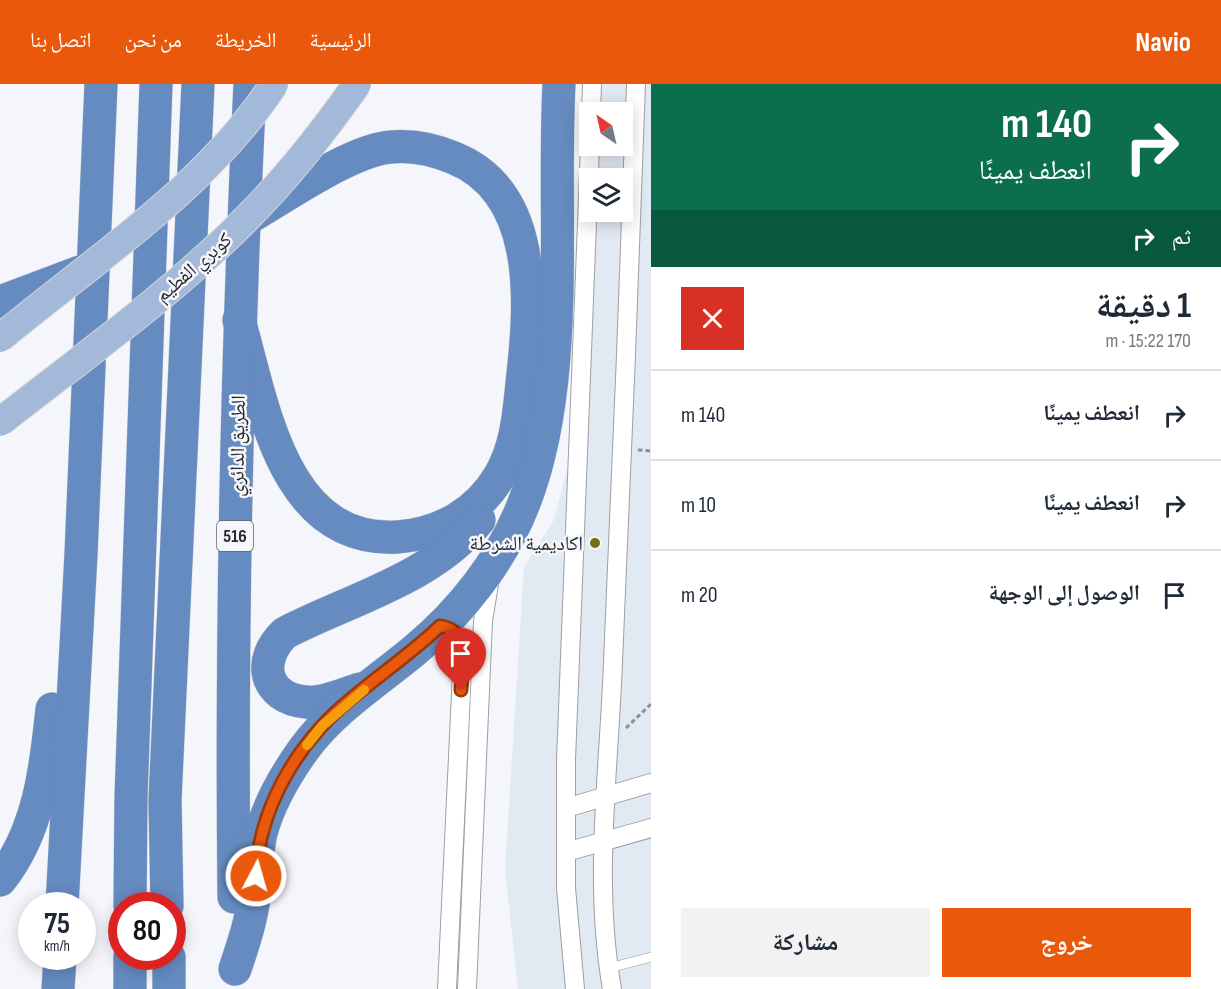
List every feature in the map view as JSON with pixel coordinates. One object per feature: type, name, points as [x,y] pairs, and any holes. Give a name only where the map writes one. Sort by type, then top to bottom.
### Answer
[{"type":"highway","points":[[130,892],[131,798],[156,84]]},
{"type":"highway","points":[[167,892],[165,800],[198,84]]},
{"type":"highway","name":"الطريق الدائري","points":[[235,979],[233,792],[239,320],[250,84]]},
{"type":"highway","name":"516","points":[[235,979],[253,904],[256,857],[262,831],[274,800],[298,758],[322,726],[440,626],[469,596],[493,563],[523,505],[546,430],[556,300],[556,149],[559,84]]},
{"type":"highway","points":[[63,892],[81,554],[99,91]]},
{"type":"highway","name":"516","points":[[239,320],[271,430],[286,466],[312,505],[338,525],[371,535],[392,537],[426,532],[450,524],[465,514],[479,502],[500,475],[512,449],[518,422],[527,339],[527,276],[520,237],[512,213],[499,192],[482,175],[462,161],[439,152],[390,147],[366,152],[344,161],[248,218]]},
{"type":"highway","points":[[0,302],[80,272]]},
{"type":"highway","points":[[369,687],[321,701],[294,700],[276,689],[266,669],[267,657],[274,644],[285,633],[392,585],[456,543],[481,518],[492,498],[500,475]]},
{"type":"highway","points":[[0,880],[21,848],[38,800],[48,751],[58,656],[81,554]]},
{"type":"highway","points":[[58,989],[59,970]]},
{"type":"highway","points":[[130,970],[130,989]]},
{"type":"highway","points":[[168,970],[169,989]]},
{"type":"main road","points":[[0,338],[182,191],[252,118],[274,84]]},
{"type":"main road","name":"كوبري الفطيم","points":[[0,422],[180,281],[248,218],[319,137],[357,84]]},
{"type":"street","points":[[591,102],[592,84]]},
{"type":"street","points":[[612,989],[602,872],[608,797],[636,84]]},
{"type":"street","points":[[575,989],[566,888],[566,808],[590,156]]},
{"type":"street","points":[[466,989],[483,621],[493,563]]},
{"type":"street","points":[[440,626],[455,631],[463,644],[447,989]]},
{"type":"street","points":[[461,710],[480,711]]},
{"type":"street","points":[[566,808],[651,783]]},
{"type":"street","points":[[566,852],[651,828]]},
{"type":"lane","points":[[609,968],[651,957]]},
{"type":"path","points":[[610,744],[651,704]]},
{"type":"shaded area","name":"اكاديمية الشرطة","points":[[583,84],[651,84],[651,989],[518,989],[505,870],[524,567],[554,520],[570,458],[579,199],[579,222],[633,222],[633,168],[580,168],[580,156],[633,156],[633,102],[582,102]]},
{"type":"slow traffic","points":[[307,745],[322,726],[364,690]]},
{"type":"place","name":"اكاديمية الشرطة","points":[[595,543]]},
{"type":"route","points":[[256,876],[256,857],[262,831],[286,776],[304,749],[322,726],[418,648],[440,626],[455,631],[463,644],[461,690]]}]
